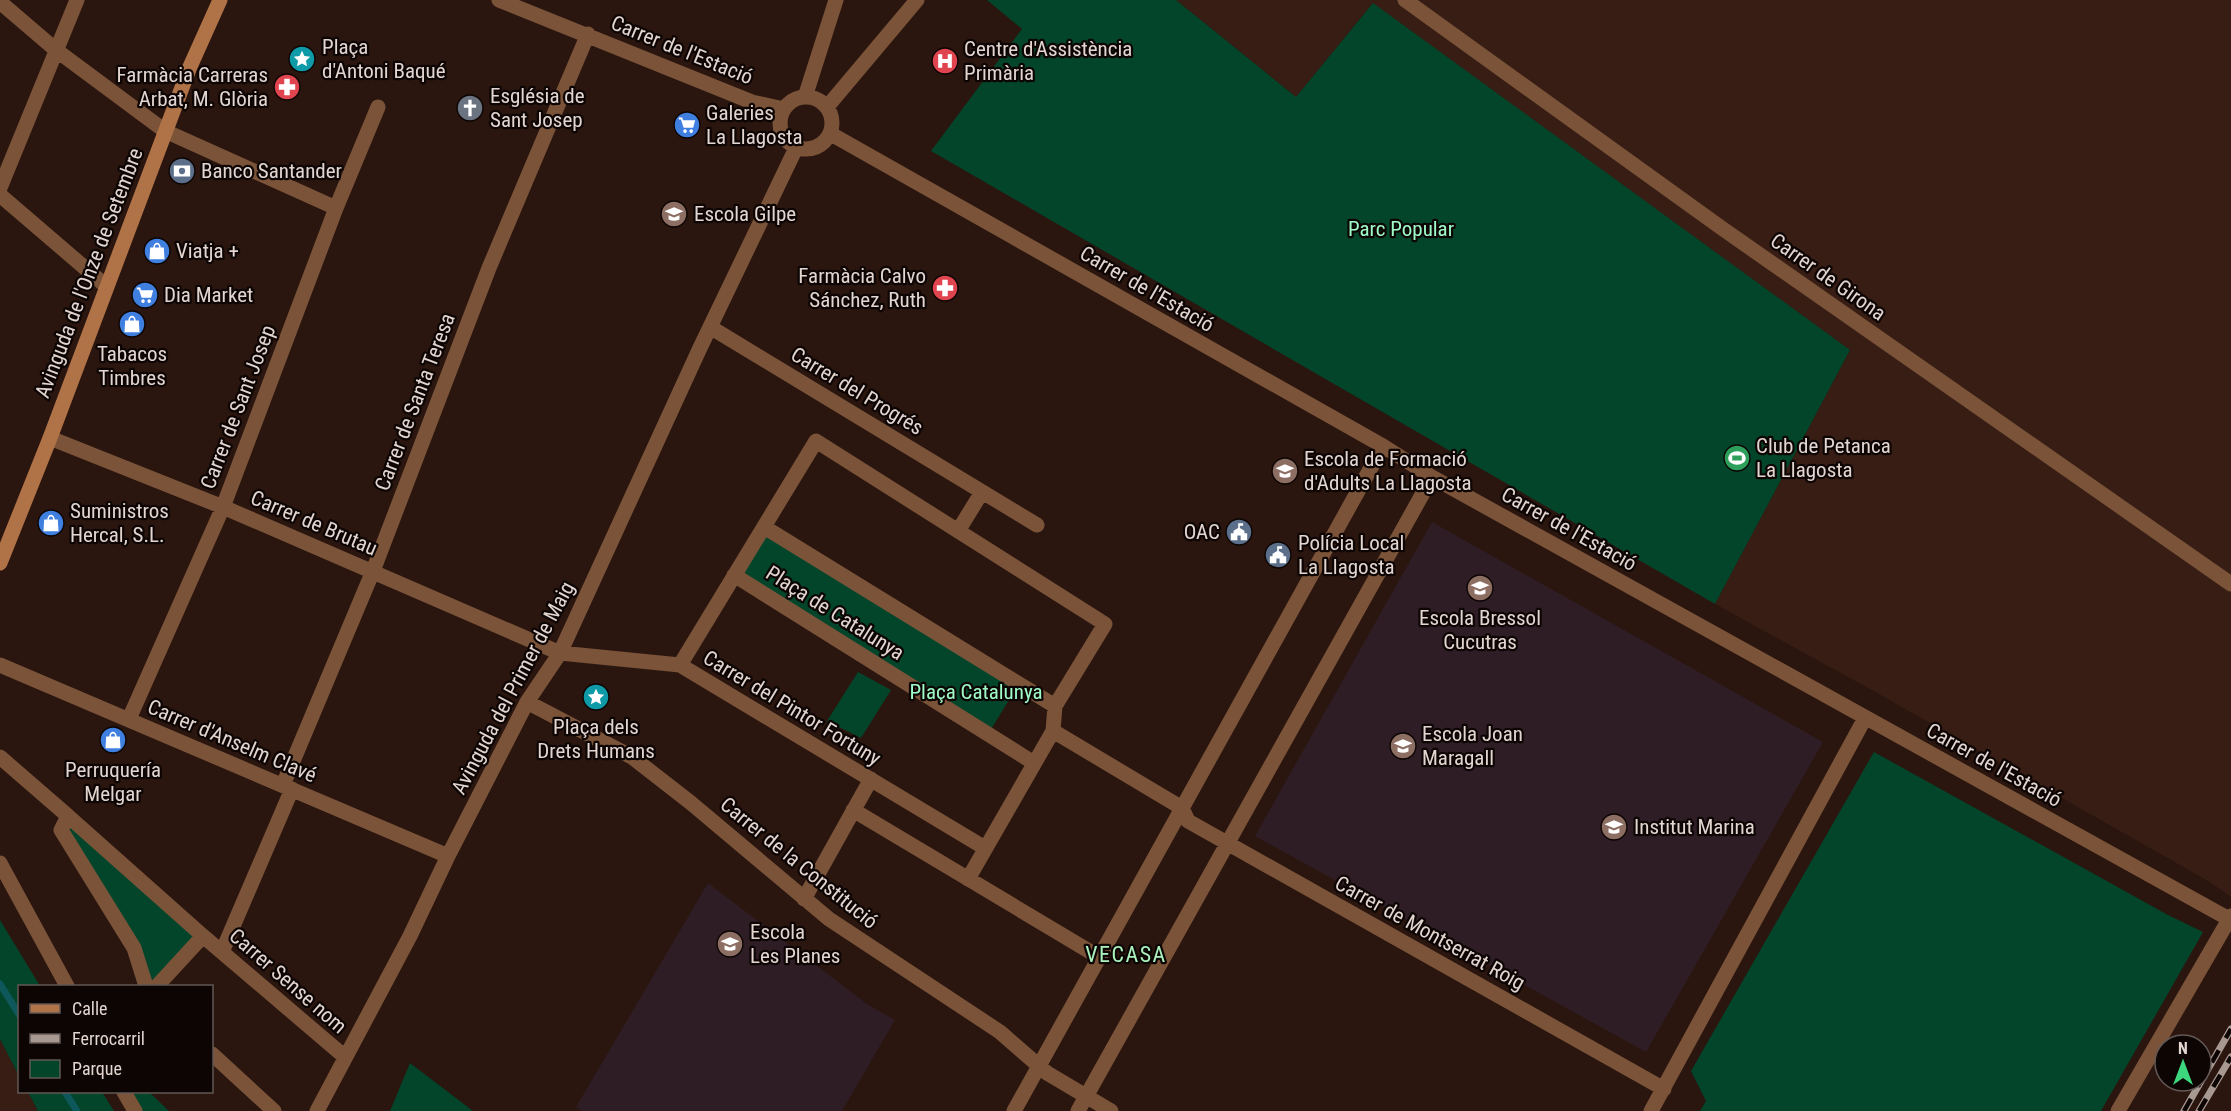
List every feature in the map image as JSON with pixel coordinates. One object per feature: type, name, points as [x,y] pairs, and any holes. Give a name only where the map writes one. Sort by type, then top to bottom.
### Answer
[{"type":"main road","name":"Avinguda de l'Onze de Setembre","points":[[0,563],[50,438],[189,69],[220,0]]},
{"type":"street","points":[[0,189],[77,0]]},
{"type":"street","name":"Carrer de l'Estació","points":[[499,0],[752,102],[784,109]]},
{"type":"street","points":[[805,97],[836,0]]},
{"type":"street","points":[[827,107],[917,0]]},
{"type":"street","name":"Carrer de Girona","points":[[1405,0],[1723,229],[2231,584]]},
{"type":"street","points":[[0,2],[56,50],[165,131],[336,208]]},
{"type":"street","name":"Carrer de Santa Teresa","points":[[222,952],[373,571],[489,268],[588,34]]},
{"type":"street","points":[[805,97],[821,101],[827,107],[833,122],[831,134],[824,143],[816,148],[805,150],[796,148],[785,140],[781,132],[780,117],[784,109],[797,99],[805,97]]},
{"type":"street","name":"Carrer de Sant Josep","points":[[129,719],[223,507],[336,208],[378,107]]},
{"type":"street","name":"Carrer de l'Estació","points":[[831,134],[1383,446],[1432,477],[1865,718],[2230,917]]},
{"type":"street","name":"Avinguda del Primer de Maig","points":[[317,1111],[410,936],[527,702],[560,653],[710,327],[796,148]]},
{"type":"street","points":[[0,195],[106,286]]},
{"type":"street","name":"Carrer del Progrés","points":[[710,327],[1037,525]]},
{"type":"street","name":"Carrer de Brutau","points":[[50,438],[223,507],[560,653]]},
{"type":"street","points":[[680,666],[816,441],[1105,624],[1055,706],[1053,731],[968,879]]},
{"type":"street","points":[[1014,1111],[1383,446]]},
{"type":"street","points":[[1078,1111],[1432,477]]},
{"type":"street","points":[[958,531],[982,492]]},
{"type":"street","name":"Plaça de Catalunya","points":[[764,527],[1055,706]]},
{"type":"street","name":"Plaça de Catalunya","points":[[734,575],[1034,763]]},
{"type":"street","name":"Carrer del Pintor Fortuny","points":[[560,653],[680,666],[985,848]]},
{"type":"street","name":"Carrer d'Anselm Clavé","points":[[0,665],[448,856]]},
{"type":"street","name":"Carrer de la Constitució","points":[[527,702],[632,757],[691,803],[829,919],[1000,1032],[1047,1073],[1111,1111]]},
{"type":"street","points":[[1651,1111],[1865,718]]},
{"type":"street","name":"Carrer de Montserrat Roig","points":[[1053,731],[1182,808],[1188,821],[1227,844],[1664,1089]]},
{"type":"street","name":"Carrer Sense nom","points":[[0,757],[203,936],[345,1057]]},
{"type":"street","points":[[804,899],[871,779]]},
{"type":"street","points":[[853,810],[1099,957]]},
{"type":"street","points":[[68,816],[61,830],[134,948],[145,985]]},
{"type":"street","points":[[0,863],[66,985]]},
{"type":"street","points":[[2118,1111],[2230,917]]},
{"type":"street","points":[[159,985],[203,936]]},
{"type":"street","points":[[213,1055],[274,1111]]},
{"type":"street","points":[[125,1093],[135,1111]]},
{"type":"shaded area","points":[[1176,0],[2231,0],[2231,897],[2208,881],[1870,689],[1715,604],[1850,350],[1372,4],[1296,97]]},
{"type":"shaded area","name":"Institut Marina","points":[[1432,522],[1823,742],[1646,1052],[1255,836]]},
{"type":"shaded area","name":"Escola Les Planes","points":[[708,883],[867,1004],[895,1020],[842,1111],[582,1111],[576,1107]]},
{"type":"shaded area","points":[[0,1039],[18,1074],[18,1093],[29,1093],[38,1111],[0,1111]]},
{"type":"green space","name":"Parc Popular","points":[[987,0],[1176,0],[1296,97],[1373,3],[1850,350],[1715,604],[931,151],[1022,29]]},
{"type":"green space","name":"Plaça Catalunya","points":[[764,527],[1019,684],[988,734],[734,575]]},
{"type":"green space","points":[[858,672],[891,690],[861,738],[827,721]]},
{"type":"green space","points":[[1874,752],[2168,915],[2203,932],[2101,1111],[1700,1111],[1706,1101],[1691,1071]]},
{"type":"green space","points":[[68,816],[203,936],[147,985],[134,948],[61,830]]},
{"type":"green space","points":[[0,920],[39,985],[18,985],[18,1074],[0,1039]]},
{"type":"green space","points":[[410,1063],[473,1111],[390,1111]]},
{"type":"green space","points":[[29,1093],[103,1093],[114,1111],[38,1111]]},
{"type":"green space","points":[[129,1093],[150,1093],[169,1111],[139,1111]]},
{"type":"waterway","points":[[0,984],[18,1013]]},
{"type":"waterway","points":[[66,1093],[77,1111]]},
{"type":"railway","points":[[2184,1111],[2231,1029]]},
{"type":"railway","points":[[2199,1111],[2231,1057]]},
{"type":"place","name":"Plaça d'Antoni Baqué","points":[[302,59]]},
{"type":"place","name":"Centre d'Assistència Primària","points":[[945,61]]},
{"type":"place","name":"Farmàcia Carreras Arbat, M. Glòria","points":[[287,87]]},
{"type":"place","name":"Església de Sant Josep","points":[[470,108]]},
{"type":"place","name":"Galeries La Llagosta","points":[[687,125]]},
{"type":"place","name":"Banco Santander","points":[[182,171]]},
{"type":"place","name":"Escola Gilpe","points":[[674,214]]},
{"type":"place","name":"Viatja +","points":[[157,251]]},
{"type":"place","name":"Farmàcia Calvo Sánchez, Ruth","points":[[945,288]]},
{"type":"place","name":"Dia Market","points":[[145,295]]},
{"type":"place","name":"Tabacos Timbres","points":[[132,324]]},
{"type":"place","name":"Club de Petanca La Llagosta","points":[[1737,458]]},
{"type":"place","name":"Escola de Formació d'Adults La Llagosta","points":[[1285,471]]},
{"type":"place","name":"Suministros Hercal, S.L.","points":[[51,523]]},
{"type":"place","name":"OAC","points":[[1239,532]]},
{"type":"place","name":"Polícia Local La Llagosta","points":[[1278,555]]},
{"type":"place","name":"Escola Bressol Cucutras","points":[[1480,588]]},
{"type":"place","name":"Plaça dels Drets Humans","points":[[596,697]]},
{"type":"place","name":"Perruquería Melgar","points":[[113,740]]},
{"type":"place","name":"Escola Joan Maragall","points":[[1403,746]]},
{"type":"place","name":"Institut Marina","points":[[1614,827]]},
{"type":"place","name":"Escola Les Planes","points":[[730,944]]},
{"type":"district","name":"VECASA","points":[[1126,954]]}]
